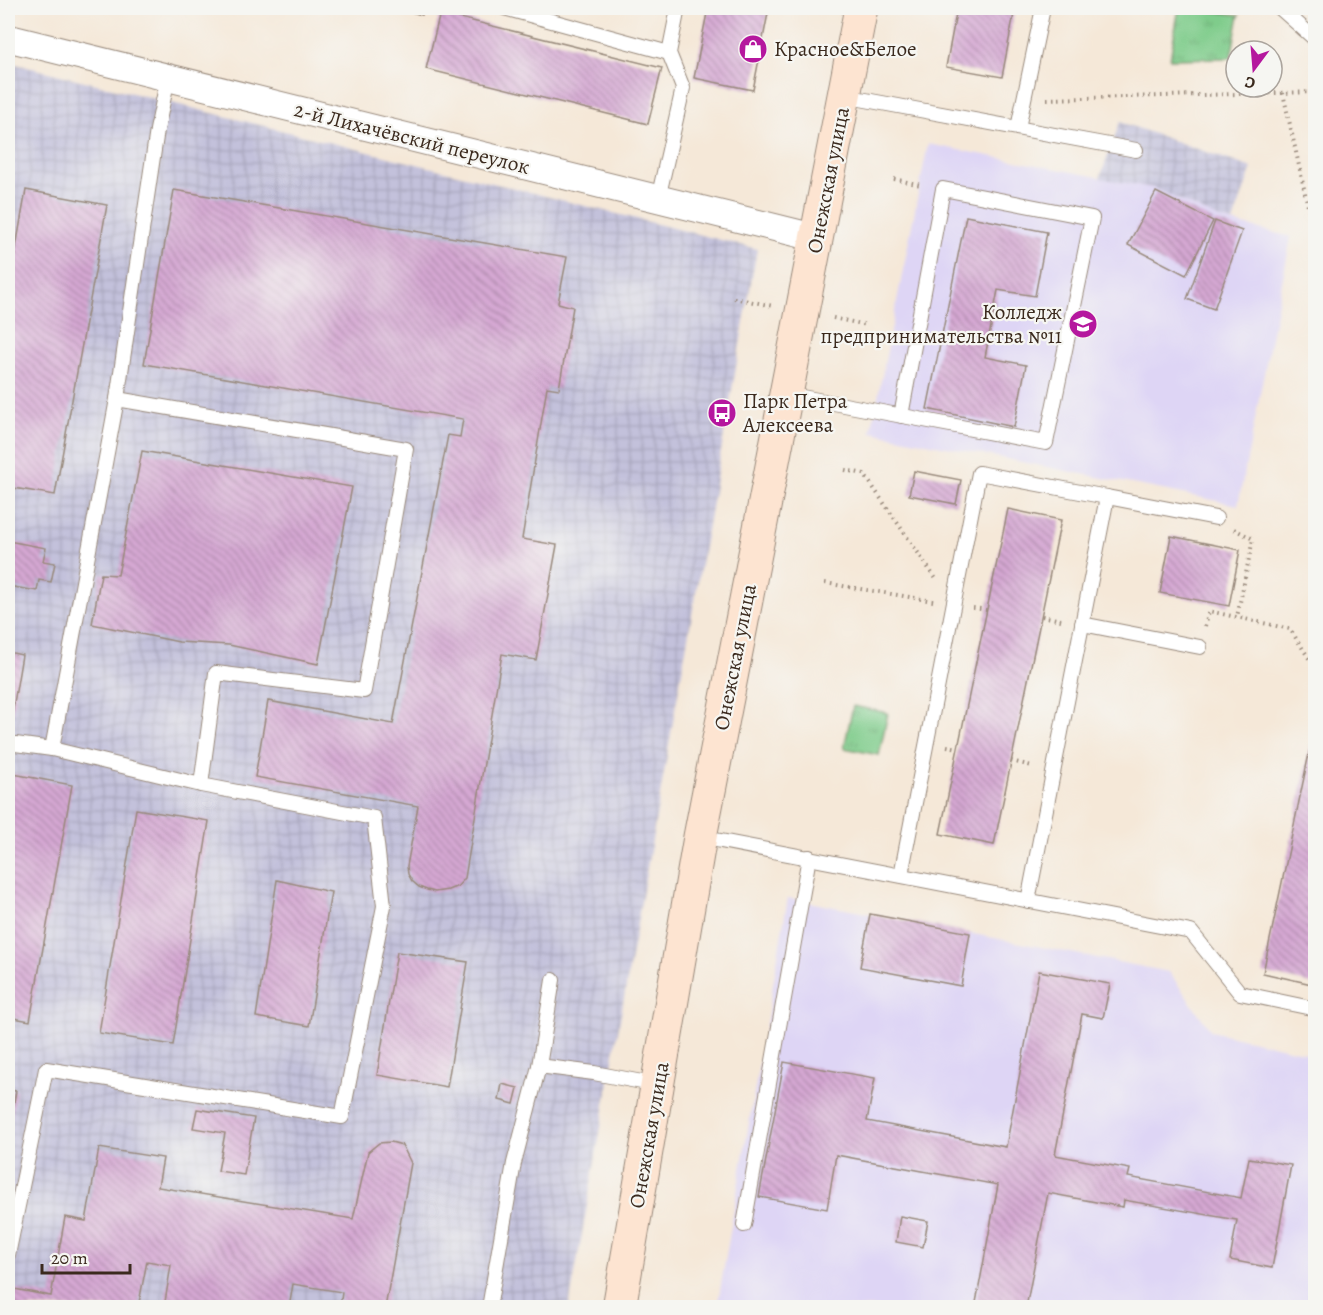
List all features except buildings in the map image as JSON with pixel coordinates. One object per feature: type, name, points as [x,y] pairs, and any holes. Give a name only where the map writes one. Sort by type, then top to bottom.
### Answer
[{"type":"main road","name":"Онежская улица","points":[[619,1308],[700,837],[861,8]]},
{"type":"street","name":"2-й Лихачёвский переулок","points":[[9,44],[168,77],[817,238]]},
{"type":"lane","points":[[504,8],[669,52]]},
{"type":"lane","points":[[658,199],[683,88],[669,52],[678,8]]},
{"type":"lane","points":[[1018,128],[1043,8]]},
{"type":"lane","points":[[1280,8],[1316,40]]},
{"type":"lane","points":[[52,749],[117,399],[157,130],[168,77]]},
{"type":"lane","points":[[844,96],[1136,150]]},
{"type":"lane","points":[[786,394],[901,416],[1046,443],[1092,218],[943,189],[901,416]]},
{"type":"lane","points":[[117,399],[406,449],[364,691],[216,673],[201,785]]},
{"type":"lane","points":[[901,875],[979,472],[1216,518]]},
{"type":"lane","points":[[1028,901],[1107,497]]},
{"type":"lane","points":[[1082,624],[1200,647]]},
{"type":"lane","points":[[8,743],[52,749],[201,785],[374,818],[384,906],[342,1117],[46,1069],[8,1255]]},
{"type":"lane","points":[[700,837],[1191,932],[1240,993],[1316,1009]]},
{"type":"lane","points":[[744,1225],[809,857]]},
{"type":"lane","points":[[489,1308],[514,1163],[539,1066],[553,980]]},
{"type":"lane","points":[[539,1066],[658,1085]]},
{"type":"path","points":[[1284,93],[1316,92]]},
{"type":"path","points":[[1025,99],[1224,94]]},
{"type":"path","points":[[1284,98],[1316,243]]},
{"type":"path","points":[[894,179],[943,189]]},
{"type":"path","points":[[845,470],[864,474],[953,605]]},
{"type":"path","points":[[1216,518],[1253,539],[1237,617]]},
{"type":"path","points":[[825,583],[987,610]]},
{"type":"path","points":[[1200,647],[1209,611],[1290,629],[1316,669]]},
{"type":"shaded area","points":[[8,62],[757,249],[569,1307],[8,1308]]},
{"type":"shaded area","points":[[1120,122],[1252,168],[1233,222],[1220,219],[1154,188],[1100,178]]},
{"type":"shaded area","name":"Колледж предпринимательства №11","points":[[928,144],[1154,188],[1220,219],[1291,237],[1238,505],[871,432]]},
{"type":"shaded area","points":[[788,898],[1169,972],[1211,1031],[1315,1055],[1315,1307],[717,1308]]},
{"type":"green space","points":[[1179,8],[1239,15],[1235,39],[1224,39],[1224,58],[1170,59]]},
{"type":"green space","points":[[853,706],[888,713],[879,755],[844,748]]},
{"type":"place","name":"Красное&Белое","points":[[753,49]]},
{"type":"place","name":"Колледж предпринимательства №11","points":[[1083,324]]},
{"type":"place","name":"Парк Петра Алексеева","points":[[722,413]]}]
